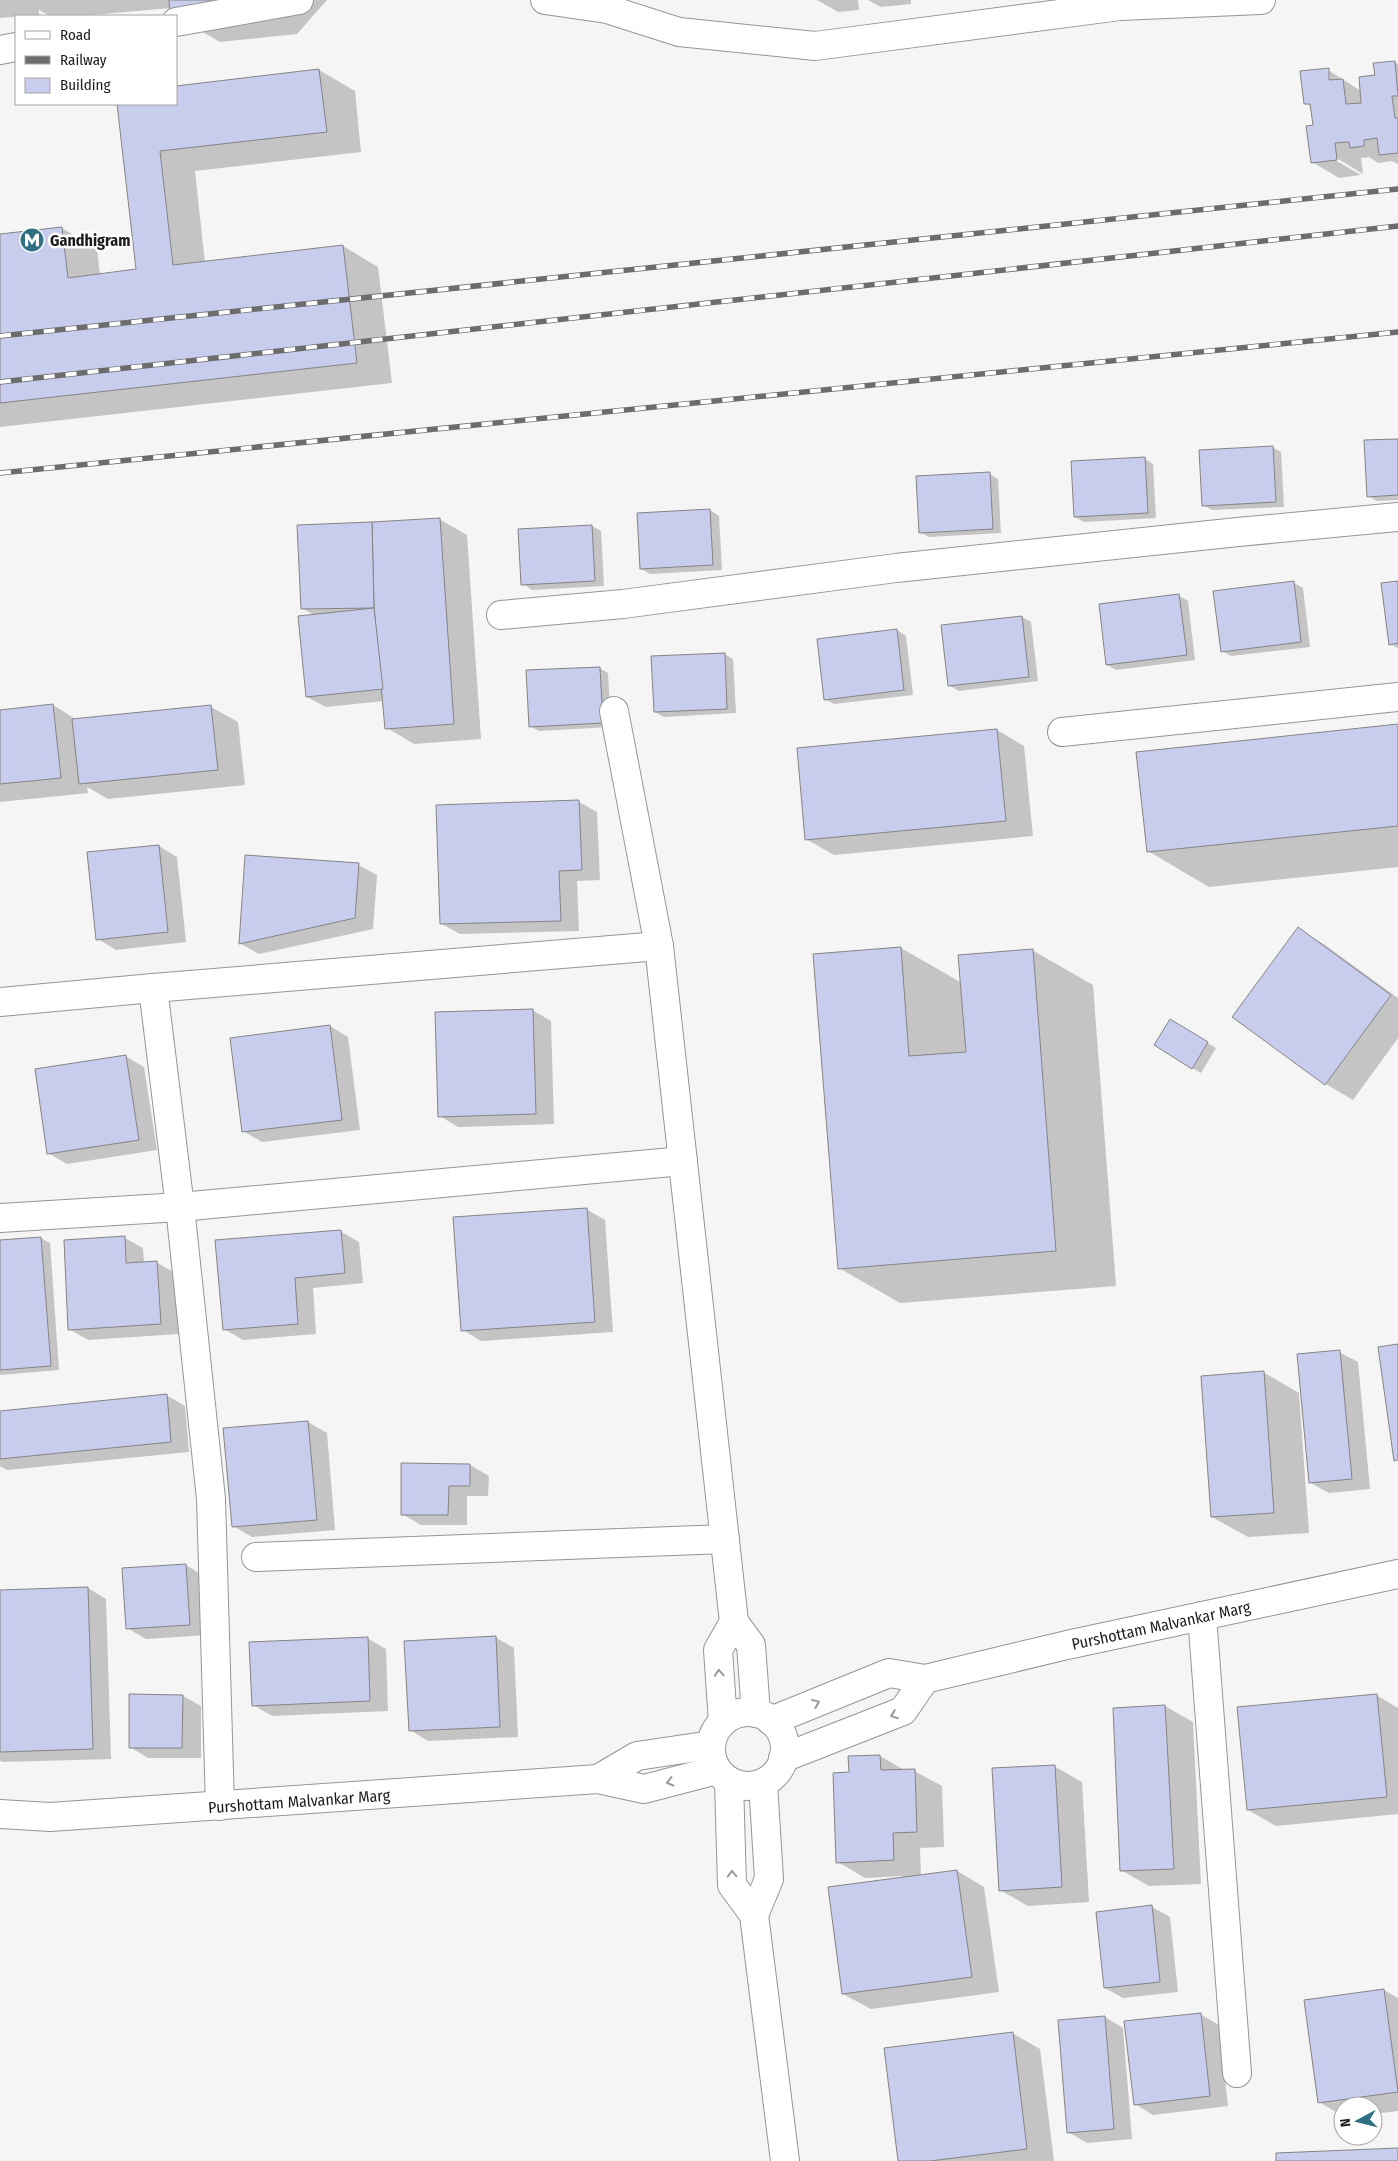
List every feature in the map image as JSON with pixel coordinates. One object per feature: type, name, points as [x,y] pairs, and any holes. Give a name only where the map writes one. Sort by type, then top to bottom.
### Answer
[{"type":"street","points":[[178,22],[299,0]]},
{"type":"street","points":[[545,0],[607,9],[679,32],[815,46],[1119,3],[1260,0]]},
{"type":"street","points":[[0,50],[15,47]]},
{"type":"street","points":[[501,615],[623,604],[896,568],[1398,517]]},
{"type":"street","points":[[1062,732],[1398,697]]},
{"type":"street","points":[[614,711],[659,946],[734,1622],[750,1645],[764,1717],[783,1738],[785,1748],[780,1768],[763,1783],[752,1786],[740,1785],[720,1754]]},
{"type":"street","points":[[0,1002],[659,946]]},
{"type":"street","points":[[153,988],[180,1207],[211,1499],[220,1806]]},
{"type":"street","points":[[0,1218],[180,1207],[683,1161]]},
{"type":"street","points":[[256,1557],[725,1539]]},
{"type":"street","name":"Purshottam Malvankar Marg","points":[[925,1679],[1068,1645],[1398,1574]]},
{"type":"street","points":[[1202,1616],[1238,2073]]},
{"type":"street","points":[[734,1622],[718,1650],[720,1754],[732,1885],[754,1915],[785,2161]]},
{"type":"street","points":[[720,1754],[739,1713],[764,1717],[889,1673],[925,1679],[903,1711],[784,1758]]},
{"type":"street","name":"Purshottam Malvankar Marg","points":[[0,1814],[50,1817],[598,1779],[644,1789],[720,1754]]},
{"type":"street","points":[[754,1915],[769,1879],[763,1783]]},
{"type":"building","points":[[169,0],[254,0],[170,15]]},
{"type":"building","points":[[1395,61],[1398,96],[1392,96],[1395,118],[1398,118],[1398,153],[1379,155],[1377,138],[1364,140],[1364,146],[1350,148],[1349,142],[1335,143],[1337,160],[1311,163],[1306,126],[1313,125],[1310,104],[1304,104],[1300,71],[1329,68],[1329,80],[1343,79],[1346,104],[1361,103],[1359,77],[1375,75],[1373,63]]},
{"type":"building","name":"Gandhigram","points":[[319,69],[327,132],[160,151],[173,265],[343,245],[357,363],[0,403],[0,234],[62,227],[68,278],[136,269],[117,105],[178,105],[178,86]]},
{"type":"building","points":[[1398,439],[1398,495],[1367,497],[1364,440]]},
{"type":"building","points":[[1273,446],[1276,502],[1202,506],[1199,450]]},
{"type":"building","points":[[1145,457],[1148,513],[1074,517],[1071,461]]},
{"type":"building","points":[[990,472],[993,529],[919,533],[916,476]]},
{"type":"building","points":[[710,509],[713,565],[640,569],[637,513]]},
{"type":"building","points":[[440,518],[454,724],[385,729],[374,608],[372,522]]},
{"type":"building","points":[[372,522],[374,608],[301,609],[297,525]]},
{"type":"building","points":[[592,525],[595,581],[521,585],[518,529]]},
{"type":"building","points":[[1294,581],[1301,642],[1221,652],[1213,591]]},
{"type":"building","points":[[1398,581],[1398,643],[1389,645],[1381,583]]},
{"type":"building","points":[[1179,594],[1187,655],[1106,665],[1099,604]]},
{"type":"building","points":[[374,608],[383,689],[306,697],[298,616]]},
{"type":"building","points":[[1022,616],[1029,677],[948,686],[941,625]]},
{"type":"building","points":[[897,629],[904,690],[824,700],[817,639]]},
{"type":"building","points":[[725,653],[727,709],[654,712],[651,656]]},
{"type":"building","points":[[600,667],[603,723],[529,727],[526,670]]},
{"type":"building","points":[[53,704],[61,778],[0,784],[0,710]]},
{"type":"building","points":[[211,705],[218,770],[79,784],[72,719]]},
{"type":"building","points":[[1398,724],[1398,826],[1147,852],[1136,752]]},
{"type":"building","points":[[997,729],[1006,821],[805,840],[797,748]]},
{"type":"building","points":[[579,800],[582,870],[559,871],[561,921],[440,924],[436,805]]},
{"type":"building","points":[[159,845],[168,932],[96,940],[87,852]]},
{"type":"building","points":[[245,855],[359,863],[355,918],[239,944]]},
{"type":"building","points":[[1298,927],[1391,995],[1325,1085],[1232,1017]]},
{"type":"building","points":[[901,947],[909,1056],[966,1052],[958,955],[1033,949],[1056,1251],[838,1269],[813,954]]},
{"type":"building","points":[[533,1009],[536,1114],[438,1117],[435,1012]]},
{"type":"building","points":[[1170,1019],[1208,1042],[1192,1069],[1154,1045]]},
{"type":"building","points":[[330,1025],[342,1120],[242,1132],[230,1038]]},
{"type":"building","points":[[126,1055],[139,1140],[47,1154],[35,1069]]},
{"type":"building","points":[[587,1208],[595,1322],[461,1331],[453,1217]]},
{"type":"building","points":[[341,1230],[345,1273],[295,1278],[298,1324],[223,1330],[215,1240]]},
{"type":"building","points":[[125,1236],[126,1263],[157,1261],[161,1324],[68,1330],[64,1240]]},
{"type":"building","points":[[41,1237],[51,1366],[0,1370],[0,1240]]},
{"type":"building","points":[[1398,1344],[1398,1460],[1394,1461],[1378,1347]]},
{"type":"building","points":[[1340,1350],[1352,1479],[1309,1483],[1297,1354]]},
{"type":"building","points":[[1264,1371],[1274,1513],[1211,1517],[1201,1376]]},
{"type":"building","points":[[167,1394],[171,1442],[0,1459],[0,1411]]},
{"type":"building","points":[[308,1421],[317,1520],[232,1527],[223,1428]]},
{"type":"building","points":[[401,1463],[470,1464],[470,1486],[449,1486],[448,1515],[401,1515]]},
{"type":"building","points":[[186,1564],[190,1625],[126,1629],[122,1568]]},
{"type":"building","points":[[88,1587],[93,1749],[0,1752],[0,1590]]},
{"type":"building","points":[[496,1636],[500,1727],[409,1731],[404,1641]]},
{"type":"building","points":[[368,1637],[370,1701],[252,1706],[249,1642]]},
{"type":"building","points":[[129,1694],[183,1695],[182,1748],[129,1748]]},
{"type":"building","points":[[1377,1694],[1387,1797],[1247,1810],[1237,1707]]},
{"type":"building","points":[[1165,1705],[1174,1869],[1120,1871],[1113,1708]]},
{"type":"building","points":[[880,1755],[881,1770],[915,1769],[917,1832],[893,1833],[894,1860],[836,1863],[833,1773],[849,1772],[848,1756]]},
{"type":"building","points":[[1055,1765],[1062,1887],[999,1891],[992,1768]]},
{"type":"building","points":[[957,1870],[972,1977],[842,1994],[828,1887]]},
{"type":"building","points":[[1152,1905],[1160,1982],[1104,1988],[1096,1912]]},
{"type":"building","points":[[1384,1989],[1398,2092],[1369,2096],[1333,2096],[1333,2101],[1318,2103],[1304,2000]]},
{"type":"building","points":[[1201,2013],[1210,2096],[1134,2105],[1124,2021]]},
{"type":"building","points":[[1105,2016],[1114,2129],[1067,2133],[1058,2020]]},
{"type":"building","points":[[1013,2032],[1027,2149],[930,2161],[898,2161],[884,2048]]},
{"type":"building","points":[[1398,2148],[1398,2161],[1276,2161],[1276,2153]]},
{"type":"railway","points":[[0,336],[1398,189]]},
{"type":"railway","points":[[0,382],[1398,226]]},
{"type":"railway","points":[[0,473],[1398,332]]},
{"type":"place","name":"Gandhigram","points":[[32,240]]}]
